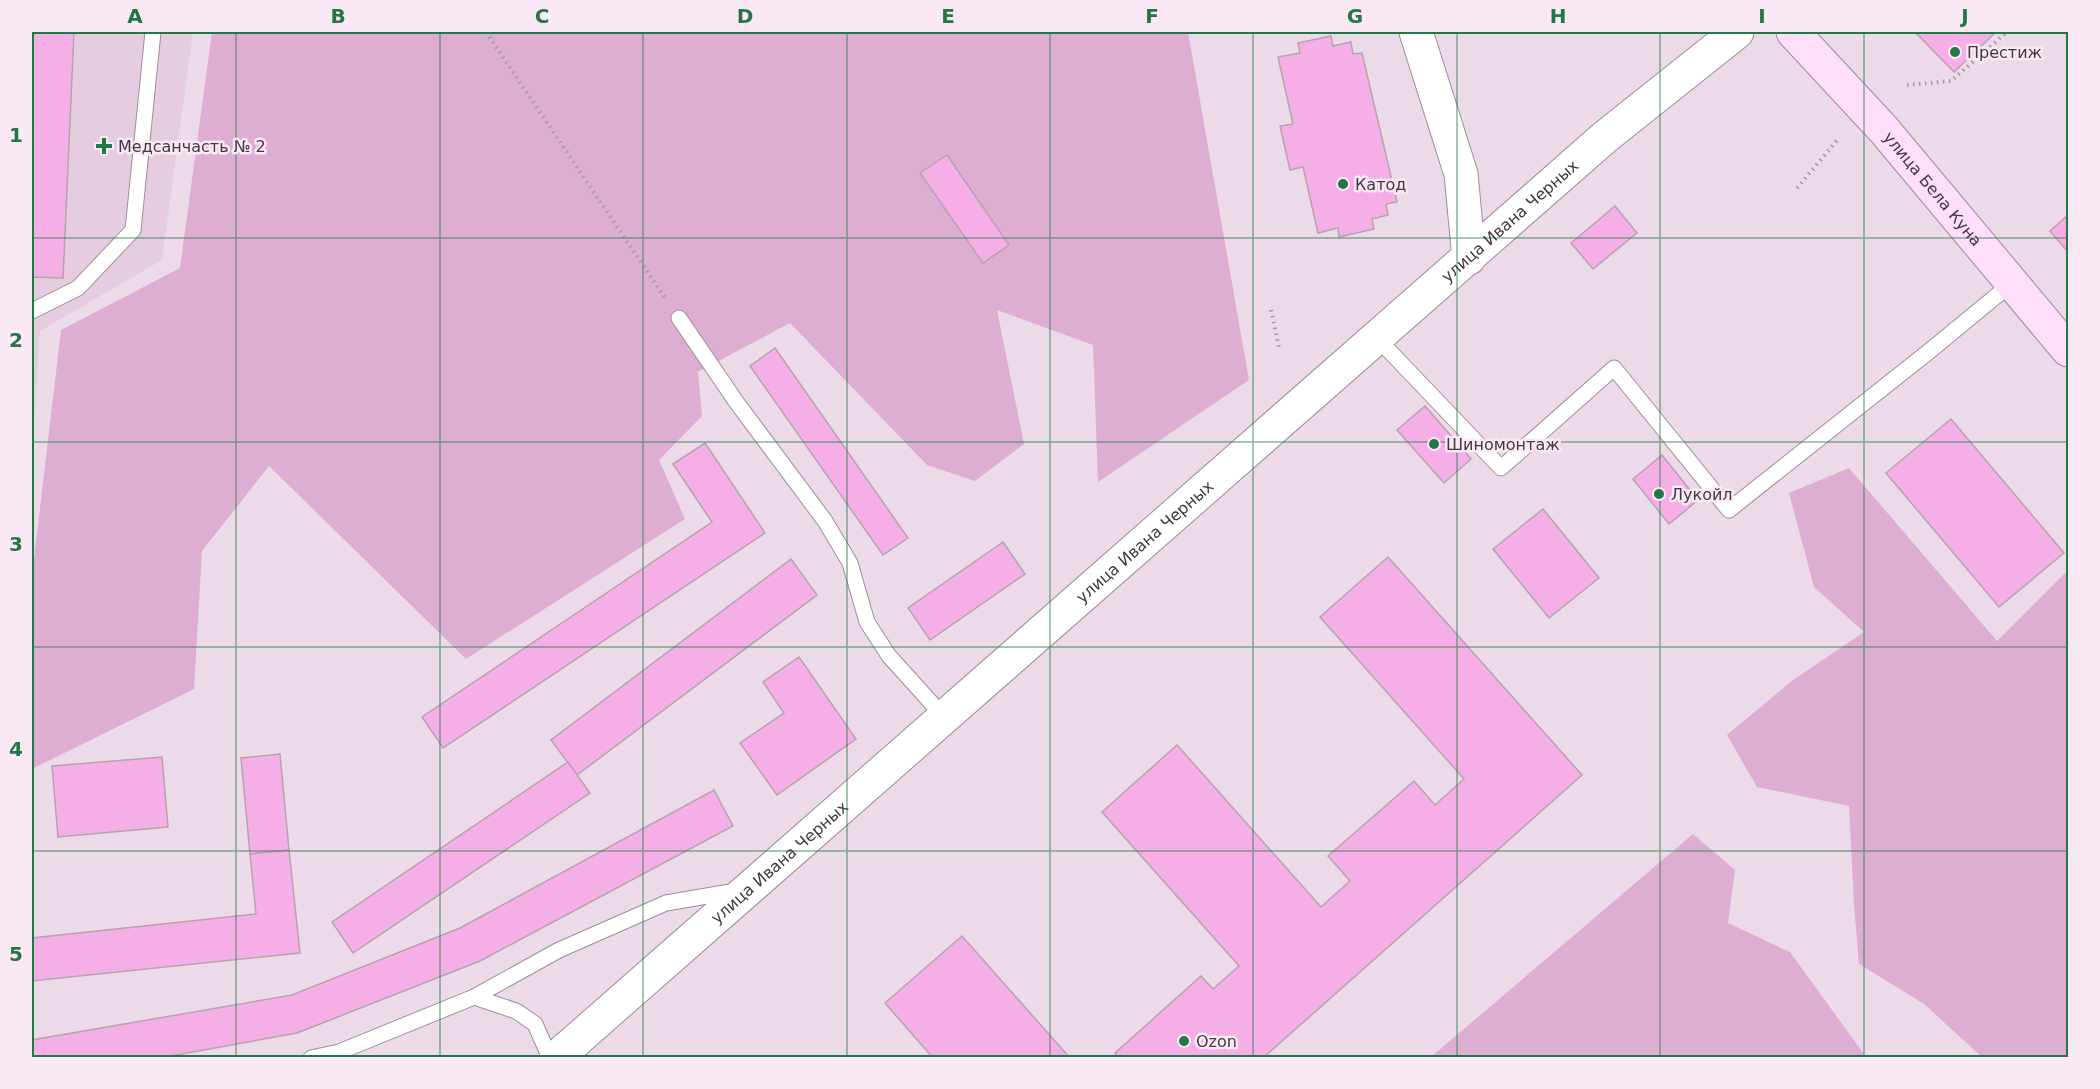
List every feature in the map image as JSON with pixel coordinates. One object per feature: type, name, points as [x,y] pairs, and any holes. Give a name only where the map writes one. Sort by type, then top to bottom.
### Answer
[{"type":"main road","name":"улица Бела Куна","points":[[1793,32],[1884,130],[2068,350]]},
{"type":"street","points":[[1416,32],[1461,174],[1469,258]]},
{"type":"street","name":"улица Ивана Черных","points":[[556,1058],[1605,137],[1737,32]]},
{"type":"lane","points":[[32,311],[78,288],[133,230],[153,32]]},
{"type":"lane","points":[[1377,338],[1501,468],[1614,368],[1729,510],[1923,357],[2012,283]]},
{"type":"lane","points":[[679,318],[737,403],[825,521],[850,563],[867,622],[889,656],[945,718]]},
{"type":"lane","points":[[311,1058],[339,1052],[474,997],[558,950],[666,903],[751,888]]},
{"type":"lane","points":[[474,997],[516,1011],[535,1024],[550,1058]]},
{"type":"path","points":[[486,32],[679,318]]},
{"type":"path","points":[[1906,85],[1951,81],[2007,32]]},
{"type":"path","points":[[1797,188],[1839,138]]},
{"type":"path","points":[[1271,310],[1279,348]]},
{"type":"shaded area","name":"Медсанчасть № 2","points":[[32,32],[193,32],[162,260],[40,331],[32,448]]},
{"type":"shaded area","points":[[212,32],[1188,32],[1249,380],[1098,482],[1093,345],[997,310],[1024,444],[975,481],[927,465],[790,323],[698,372],[702,416],[659,460],[685,519],[466,659],[269,466],[202,551],[194,689],[32,769],[32,576],[61,330],[180,268]]},
{"type":"shaded area","points":[[1849,468],[1997,641],[2068,570],[2068,1057],[1982,1057],[1924,1004],[1859,964],[1849,806],[1757,787],[1727,735],[1793,680],[1864,632],[1814,587],[1789,493]]},
{"type":"shaded area","points":[[1693,834],[1735,870],[1728,923],[1790,952],[1866,1057],[1431,1057]]},
{"type":"building","points":[[32,32],[74,32],[63,278],[32,277]]},
{"type":"building","name":"Престиж","points":[[1915,32],[1993,32],[1995,33],[1954,72]]},
{"type":"building","points":[[1331,36],[1333,46],[1351,42],[1353,54],[1362,53],[1397,202],[1386,204],[1388,215],[1372,219],[1374,229],[1339,237],[1338,228],[1318,233],[1303,167],[1290,170],[1280,126],[1293,124],[1278,57],[1300,53],[1298,43]]},
{"type":"building","points":[[947,155],[1009,245],[983,263],[920,173]]},
{"type":"building","points":[[1615,206],[1637,233],[1593,269],[1571,243]]},
{"type":"building","points":[[2068,215],[2068,252],[2050,231]]},
{"type":"building","points":[[775,348],[908,538],[883,555],[750,366]]},
{"type":"building","name":"Шиномонтаж","points":[[1425,406],[1471,459],[1444,483],[1397,430]]},
{"type":"building","points":[[1951,419],[2064,553],[1999,607],[1886,473]]},
{"type":"building","points":[[705,443],[765,533],[443,748],[422,717],[712,522],[673,464]]},
{"type":"building","points":[[1662,455],[1698,500],[1669,524],[1633,479]]},
{"type":"building","points":[[1543,509],[1599,578],[1549,618],[1493,549]]},
{"type":"building","points":[[1003,542],[1025,574],[930,640],[908,608]]},
{"type":"building","points":[[1388,557],[1582,775],[1263,1058],[1119,1058],[1115,1053],[1201,976],[1213,989],[1239,966],[1102,812],[1177,745],[1321,907],[1350,881],[1328,856],[1414,781],[1435,805],[1464,779],[1320,617]]},
{"type":"building","points":[[791,559],[817,595],[577,775],[551,740]]},
{"type":"building","points":[[799,657],[856,739],[777,795],[740,743],[784,713],[763,682]]},
{"type":"building","points":[[280,754],[289,850],[250,854],[241,758]]},
{"type":"building","points":[[162,757],[168,827],[58,837],[52,766]]},
{"type":"building","points":[[568,762],[590,793],[353,953],[332,922]]},
{"type":"building","points":[[714,790],[733,826],[480,961],[297,1033],[160,1058],[32,1058],[32,1040],[292,995],[460,928]]},
{"type":"building","points":[[289,850],[300,953],[32,981],[32,938],[256,914],[250,854]]},
{"type":"building","points":[[962,936],[1070,1058],[933,1058],[885,1003]]},
{"type":"place","name":"Престиж","points":[[1955,52]]},
{"type":"place","name":"Медсанчасть № 2","points":[[104,146]]},
{"type":"place","name":"Катод","points":[[1343,184]]},
{"type":"place","name":"Шиномонтаж","points":[[1434,444]]},
{"type":"place","name":"Лукойл","points":[[1659,494]]},
{"type":"place","name":"Ozon","points":[[1184,1041]]}]
